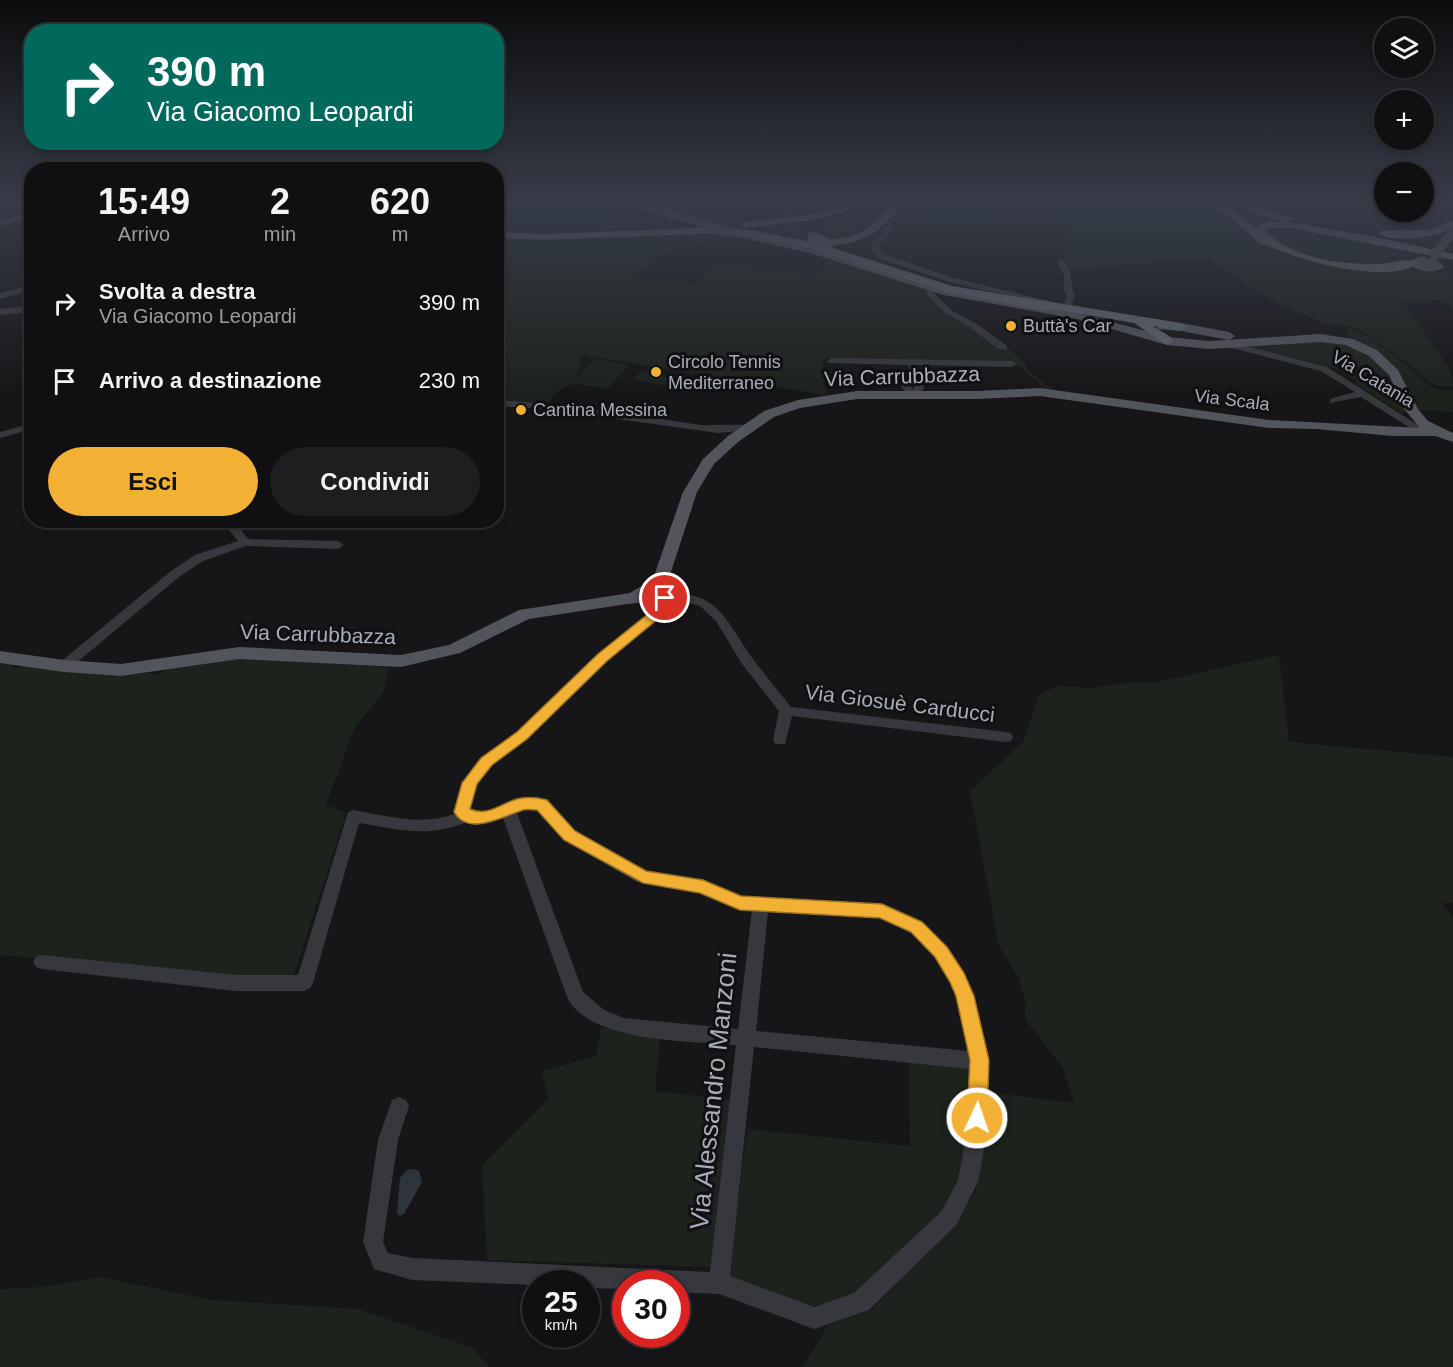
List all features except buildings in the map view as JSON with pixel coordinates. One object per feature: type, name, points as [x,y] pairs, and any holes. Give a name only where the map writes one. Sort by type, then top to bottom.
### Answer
[{"type":"highway","points":[[877,266],[950,289],[1134,322],[1151,329],[1167,341]]},
{"type":"highway","points":[[892,266],[961,289],[1048,307]]},
{"type":"highway","points":[[893,266],[978,292],[1191,329]]},
{"type":"highway","points":[[897,266],[918,274]]},
{"type":"highway","points":[[1344,266],[1364,266]]},
{"type":"highway","points":[[1361,266],[1380,266]]},
{"type":"main road","name":"Via Catania","points":[[862,266],[976,300],[1095,321],[1167,341],[1227,344],[1292,339],[1338,339],[1373,353],[1394,372],[1415,416],[1432,433]]},
{"type":"main road","points":[[1095,321],[1135,330],[1191,329],[1243,338],[1292,339]]},
{"type":"main road","points":[[1191,329],[1214,341],[1183,343],[1167,337],[1164,332],[1191,329]]},
{"type":"main road","name":"Via Carrubbazza","points":[[0,657],[64,666],[121,670],[239,653],[377,661],[417,659],[454,649],[525,614],[621,601],[656,600],[671,544],[690,492],[703,468],[717,452],[769,414],[792,406],[845,397],[886,395],[913,390],[941,396],[1025,393]]},
{"type":"main road","name":"Via Scala","points":[[1025,393],[1056,394],[1269,424],[1432,433]]},
{"type":"main road","points":[[1432,433],[1453,438]]},
{"type":"street","points":[[915,266],[952,280],[992,291],[1057,304],[1063,308],[1071,296],[1068,290],[1068,276],[1063,266]]},
{"type":"street","points":[[932,288],[930,293],[946,313],[977,328],[992,343],[1004,348]]},
{"type":"street","points":[[0,296],[24,289]]},
{"type":"street","points":[[0,312],[24,310]]},
{"type":"street","name":"Via Catania","points":[[1227,344],[1317,366],[1432,433]]},
{"type":"street","points":[[832,361],[1012,364]]},
{"type":"street","points":[[912,362],[915,375],[913,390]]},
{"type":"street","points":[[1333,401],[1364,393]]},
{"type":"street","points":[[504,403],[546,406],[682,424],[733,439]]},
{"type":"street","points":[[715,432],[750,427]]},
{"type":"street","points":[[0,435],[24,428]]},
{"type":"street","points":[[715,432],[717,452]]},
{"type":"street","points":[[233,528],[245,542]]},
{"type":"street","points":[[64,666],[199,558],[245,542],[338,545]]},
{"type":"street","name":"Via Giosuè Carducci","points":[[656,600],[687,597],[704,603],[712,609],[721,619],[747,661],[786,710],[800,714],[1006,737]]},
{"type":"street","points":[[399,1106],[388,1140],[373,1242],[381,1262],[412,1269],[719,1283],[814,1318],[861,1302],[949,1218],[968,1182],[976,1138],[980,1060],[965,996],[958,978],[941,952],[916,927],[882,911],[740,903],[703,887],[643,877],[569,836],[541,804],[522,804],[508,811],[476,819],[461,812],[470,783],[487,761],[522,736],[656,600]]},
{"type":"street","points":[[780,740],[786,710]]},
{"type":"street","points":[[508,811],[576,997],[586,1008],[606,1021],[624,1026],[980,1060]]},
{"type":"street","points":[[42,962],[236,983],[304,983],[353,816],[414,826],[442,825],[469,815]]},
{"type":"street","name":"Via Alessandro Manzoni","points":[[719,1283],[761,904]]},
{"type":"shaded area","points":[[504,266],[648,266],[637,278],[697,283],[713,266],[739,266],[816,275],[824,266],[855,266],[928,289],[941,311],[955,321],[982,333],[995,347],[1009,349],[1026,364],[1026,368],[1053,390],[1045,389],[1014,362],[823,358],[824,383],[828,395],[825,395],[582,355],[579,358],[581,367],[575,379],[595,359],[629,365],[607,389],[573,384],[560,390],[547,404],[504,401]]},
{"type":"shaded area","points":[[1066,266],[1119,266],[1077,270],[1068,269]]},
{"type":"shaded area","points":[[1218,266],[1331,266],[1453,274],[1453,309],[1444,300],[1403,302],[1451,371],[1453,386],[1442,387],[1429,383],[1413,367],[1362,331],[1351,326],[1330,325],[1287,309]]},
{"type":"shaded area","points":[[1351,328],[1386,350],[1431,386],[1453,391],[1453,412],[1419,410],[1391,367],[1373,350],[1350,337],[1346,329]]},
{"type":"shaded area","points":[[1314,340],[1356,348],[1374,358],[1393,377],[1408,412],[1401,413],[1354,383],[1357,381],[1338,369],[1240,345]]},
{"type":"shaded area","points":[[640,372],[674,378],[667,386],[633,380]]},
{"type":"shaded area","points":[[1279,655],[1289,742],[1453,757],[1453,903],[1442,903],[1453,918],[1453,1367],[803,1367],[828,1325],[871,1310],[953,1224],[977,1188],[987,1092],[1074,1103],[1063,1068],[1025,1019],[1026,1005],[1019,978],[999,946],[970,791],[1023,742],[1039,695],[1057,686],[1091,688],[1135,682],[1153,683]]},
{"type":"shaded area","points":[[241,657],[389,667],[383,693],[354,729],[326,805],[346,813],[293,978],[236,977],[0,955],[0,661],[14,668],[27,666],[115,676],[149,673],[157,675],[169,668]]},
{"type":"shaded area","points":[[601,1028],[660,1034],[655,1091],[733,1100],[713,1267],[487,1260],[482,1165],[548,1099],[542,1071],[596,1056]]},
{"type":"shaded area","points":[[909,1061],[974,1066],[963,1182],[947,1208],[858,1293],[841,1302],[812,1306],[728,1278],[747,1129],[910,1146]]},
{"type":"shaded area","points":[[407,1170],[419,1171],[422,1182],[404,1214],[399,1216],[397,1213],[400,1178]]},
{"type":"shaded area","points":[[100,1277],[212,1300],[358,1309],[473,1348],[489,1367],[0,1367],[0,1289],[41,1287]]},
{"type":"place","name":"Buttà's Car","points":[[1011,326]]},
{"type":"place","name":"Circolo Tennis Mediterraneo","points":[[656,372]]},
{"type":"place","name":"Cantina Messina","points":[[521,410]]},
{"type":"route","points":[[665,598],[660,611],[602,657],[522,736],[487,761],[470,783],[461,812],[476,819],[508,811],[522,804],[541,804],[569,836],[643,877],[703,887],[740,903],[882,911],[916,927],[941,952],[958,978],[965,996],[980,1060],[977,1118]]}]
